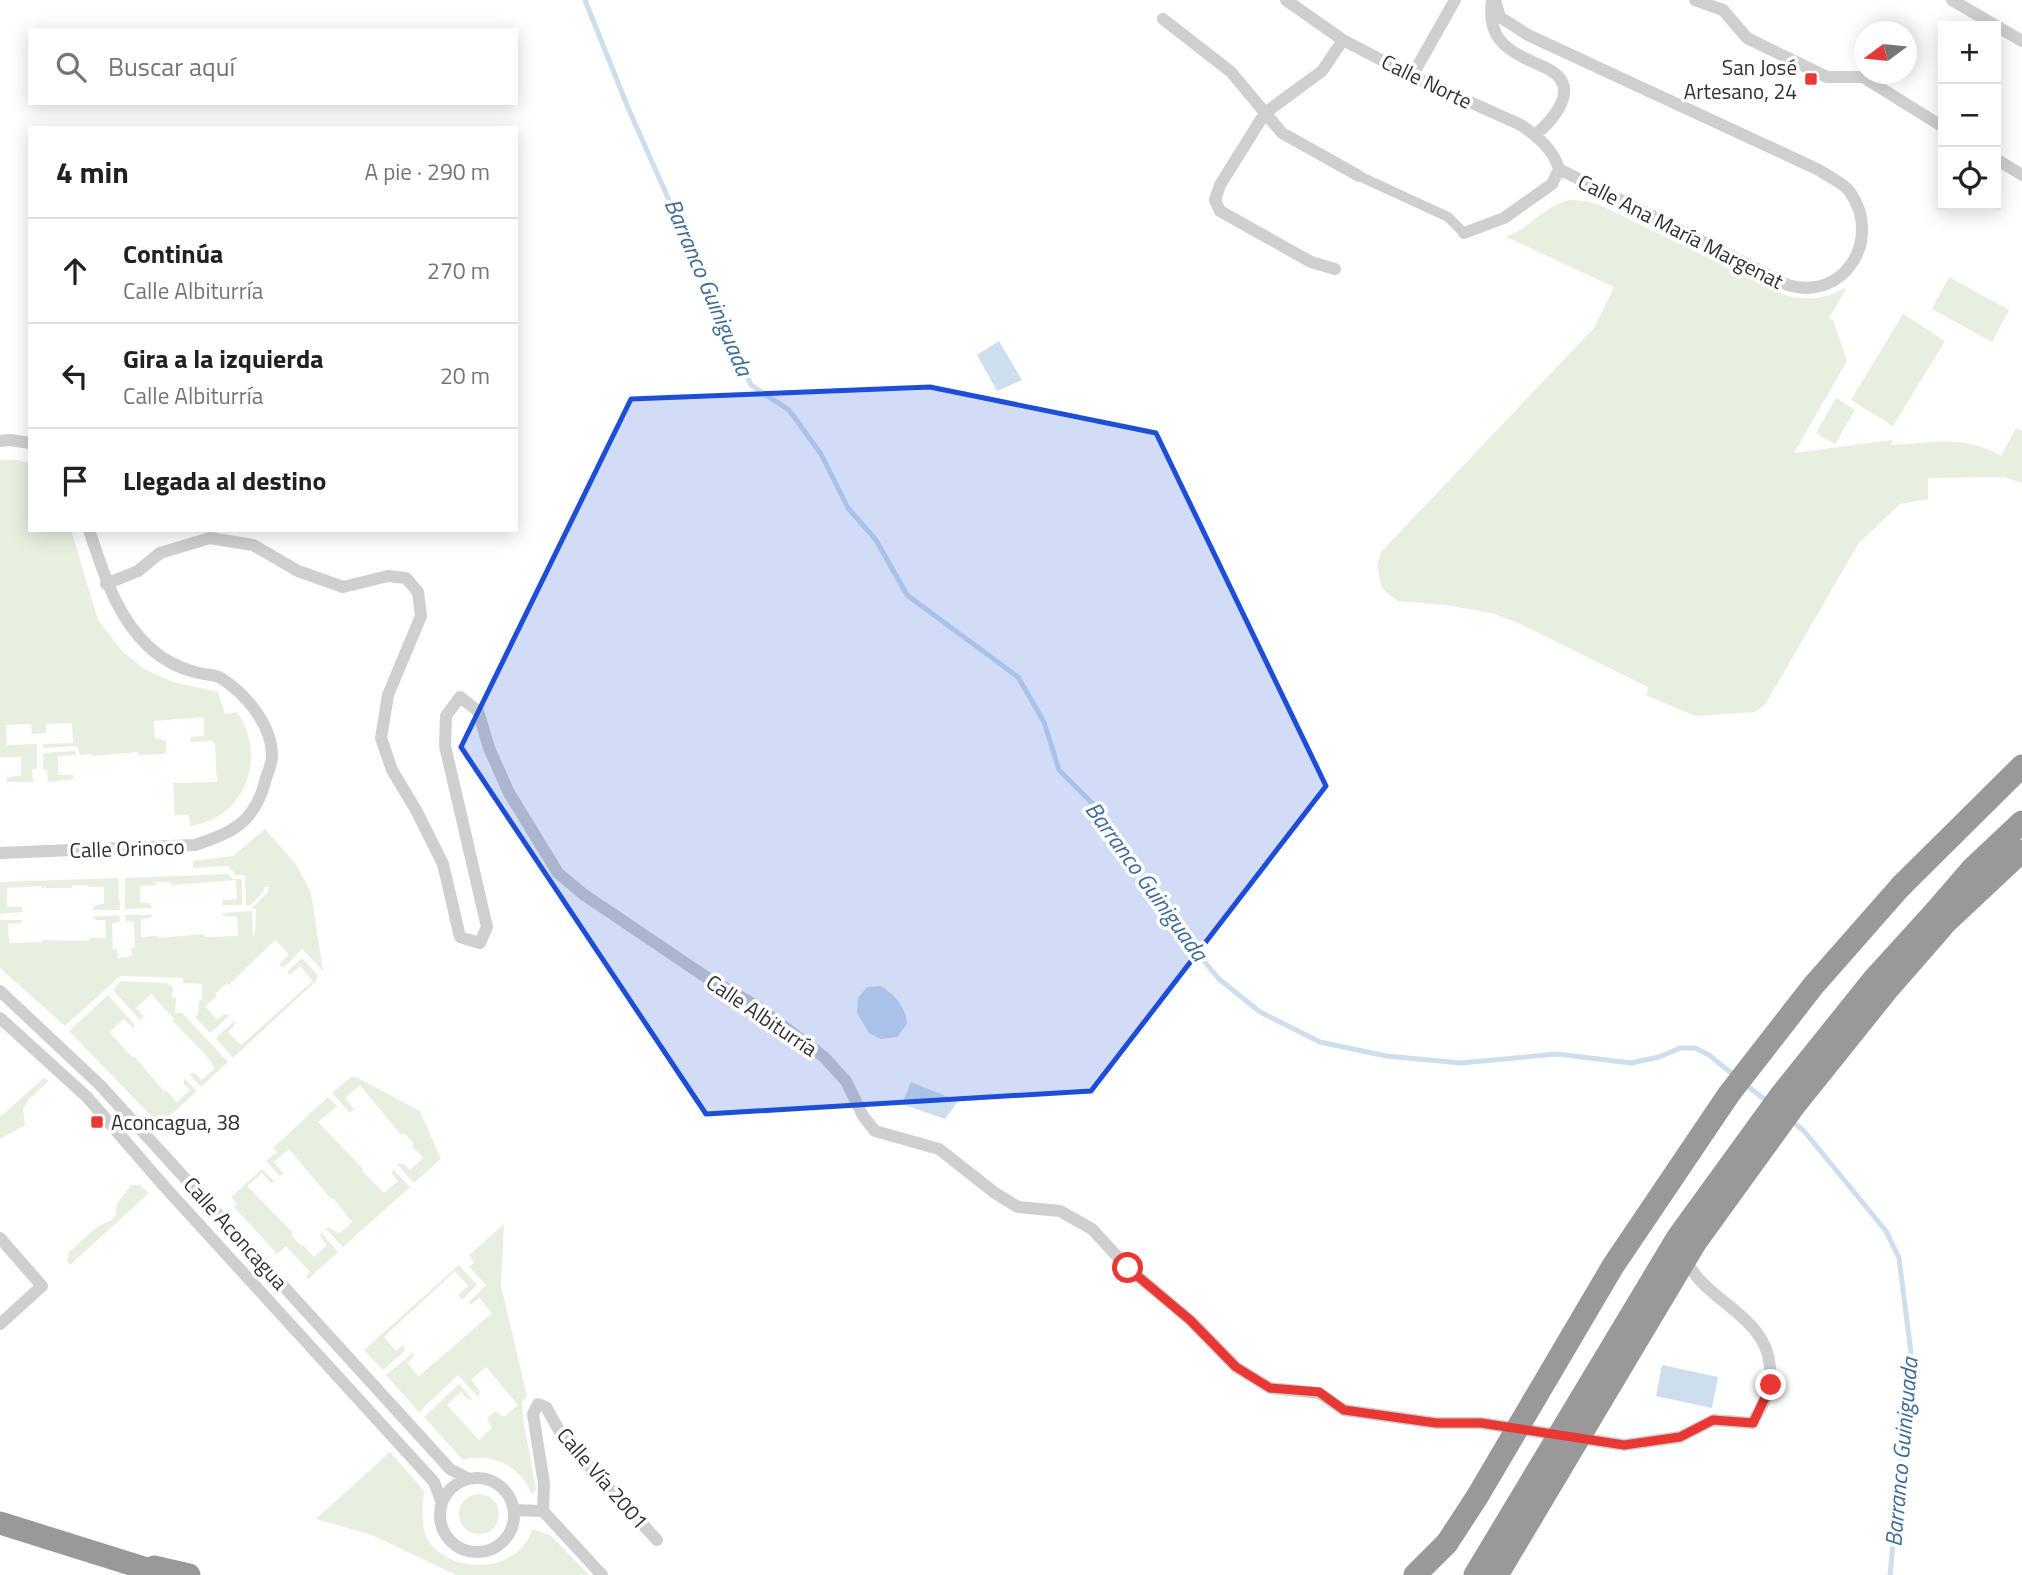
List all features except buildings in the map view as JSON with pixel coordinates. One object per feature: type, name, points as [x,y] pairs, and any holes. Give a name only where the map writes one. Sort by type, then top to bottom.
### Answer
[{"type":"highway","points":[[2004,782],[2022,746]]},
{"type":"highway","points":[[1429,1575],[1478,1497],[1613,1266],[1729,1094],[1813,986],[1901,886],[2022,766]]},
{"type":"highway","points":[[1497,1575],[1695,1243],[1794,1106],[1887,990],[1972,869],[2022,822]]},
{"type":"highway","points":[[1939,919],[2022,829]]},
{"type":"highway","points":[[1475,1575],[1678,1237],[1781,1095],[1874,978],[1939,919],[2022,851]]},
{"type":"highway","points":[[0,1523],[166,1575]]},
{"type":"highway","points":[[1415,1575],[1447,1543]]},
{"type":"highway","points":[[113,1558],[189,1575]]},
{"type":"street","name":"Calle Norte","points":[[1286,0],[1343,40],[1412,76],[1521,125],[1555,156],[1559,169]]},
{"type":"street","points":[[1412,76],[1455,0]]},
{"type":"street","points":[[1494,0],[1490,18],[1498,39],[1514,54],[1554,72],[1563,82],[1564,99],[1550,123],[1535,135]]},
{"type":"street","name":"Calle Ana María Margenat","points":[[1163,19],[1231,72],[1282,133],[1359,176],[1448,217],[1464,233],[1504,218],[1552,184],[1559,169],[1788,285],[1802,289],[1828,284],[1845,273],[1860,250],[1863,239],[1861,213],[1849,190],[1819,170],[1528,35],[1500,17],[1494,0]]},
{"type":"street","points":[[1695,0],[1723,10],[1747,38],[1827,77],[1863,78],[1938,124]]},
{"type":"street","points":[[1952,0],[2022,41]]},
{"type":"street","points":[[1335,269],[1311,262],[1220,211],[1215,201],[1220,185],[1265,113],[1322,71],[1343,40]]},
{"type":"street","points":[[2001,162],[2022,175]]},
{"type":"street","points":[[0,441],[28,443]]},
{"type":"street","name":"Calle Orinoco","points":[[0,853],[195,845],[226,835],[246,822],[261,798],[272,757],[267,732],[255,709],[220,677],[176,666],[150,648],[124,619],[106,583],[90,532]]},
{"type":"street","name":"Calle Albiturría","points":[[106,583],[138,571],[160,553],[210,538],[254,545],[299,571],[343,587],[388,576],[407,578],[418,592],[421,615],[388,695],[381,738],[392,771],[416,810],[443,864],[460,937],[480,943],[487,927],[445,746],[446,716],[460,698],[478,711],[489,748],[509,793],[558,873],[566,880],[646,938],[758,1007],[824,1057],[846,1081],[863,1116],[875,1131],[940,1149],[1018,1208],[1060,1211],[1093,1230],[1128,1268],[1190,1320],[1236,1367],[1270,1388],[1319,1392],[1344,1410],[1436,1423],[1481,1423],[1624,1445],[1680,1437],[1713,1420],[1753,1423],[1771,1385],[1769,1352],[1748,1320],[1704,1285],[1688,1266],[1681,1250],[1715,1209],[1741,1189]]},
{"type":"street","name":"Calle Aconcagua","points":[[0,991],[100,1086],[450,1469],[467,1478]]},
{"type":"street","name":"Calle Aconcagua","points":[[0,1017],[87,1097],[164,1186],[434,1482],[442,1503]]},
{"type":"street","points":[[0,1238],[42,1286],[0,1324]]},
{"type":"street","name":"Calle Vía 2001","points":[[543,1511],[544,1484],[533,1413],[538,1404],[547,1407],[564,1439],[656,1540]]},
{"type":"street","points":[[467,1478],[493,1480],[511,1497],[515,1510],[510,1534],[492,1550],[468,1552],[457,1547],[442,1527],[440,1515],[447,1492],[467,1478]]},
{"type":"street","points":[[515,1510],[543,1511],[602,1575]]},
{"type":"highlighted area","points":[[930,387],[1156,433],[1326,786],[1091,1091],[706,1114],[461,747],[631,399]]},
{"type":"shaded area","points":[[1569,200],[1587,201],[1604,207],[1787,296],[1818,298],[1847,287],[1829,318],[1833,320],[1847,361],[1794,453],[1893,440],[1891,445],[1961,442],[1988,449],[2001,456],[2016,428],[2022,431],[2022,483],[2004,477],[1928,478],[1928,499],[1900,504],[1858,544],[1765,705],[1755,712],[1696,716],[1647,696],[1648,687],[1518,623],[1492,613],[1398,601],[1381,586],[1377,565],[1381,552],[1594,328],[1614,287],[1506,237],[1552,207]]},
{"type":"shaded area","points":[[1949,277],[2009,310],[1992,342],[1932,309]]},
{"type":"shaded area","points":[[1903,314],[1945,341],[1893,426],[1851,400]]},
{"type":"shaded area","points":[[1836,398],[1855,410],[1835,444],[1816,433]]},
{"type":"shaded area","points":[[0,460],[17,460],[28,463],[28,532],[72,532],[98,620],[122,651],[144,669],[173,682],[218,692],[225,714],[237,712],[246,730],[250,766],[246,783],[225,812],[209,821],[190,826],[189,815],[175,815],[173,783],[217,782],[215,744],[212,741],[191,742],[191,737],[204,736],[204,717],[154,721],[155,738],[166,741],[164,754],[139,755],[138,752],[80,755],[77,746],[43,748],[43,744],[73,743],[72,723],[46,724],[46,733],[32,734],[31,724],[6,725],[7,745],[37,744],[37,769],[32,769],[33,782],[7,782],[7,777],[21,776],[21,757],[0,757]]},
{"type":"shaded area","points":[[75,751],[77,755],[58,756],[58,775],[73,775],[73,779],[48,782],[47,770],[43,769],[43,753]]},
{"type":"shaded area","points":[[265,829],[296,864],[311,893],[323,971],[302,949],[283,968],[279,964],[289,954],[275,940],[205,1006],[217,1020],[224,1014],[230,1015],[210,1033],[195,1017],[198,1014],[199,1001],[202,1000],[202,984],[183,983],[183,978],[120,976],[65,1026],[0,968],[0,920],[22,920],[22,923],[8,924],[9,943],[42,940],[89,941],[90,938],[106,938],[105,920],[92,917],[119,915],[120,922],[112,923],[113,949],[117,949],[118,958],[132,956],[131,948],[135,948],[134,922],[126,921],[125,915],[153,915],[141,919],[141,937],[204,934],[205,937],[238,936],[237,916],[223,916],[223,913],[252,911],[253,936],[256,909],[252,908],[267,893],[269,887],[264,887],[263,892],[251,905],[246,905],[245,875],[236,875],[228,866],[193,868],[193,861],[233,856]]},
{"type":"shaded area","points":[[227,874],[233,879],[242,879],[242,905],[222,905],[223,900],[237,899],[236,880],[171,885],[171,882],[156,882],[155,885],[140,886],[140,903],[149,903],[153,908],[125,909],[125,878]]},
{"type":"shaded area","points":[[118,878],[120,910],[92,910],[96,905],[104,904],[104,887],[41,886],[7,888],[7,907],[22,907],[22,912],[0,914],[0,882]]},
{"type":"shaded area","points":[[302,958],[317,974],[317,980],[233,1058],[216,1038],[235,1020],[234,1026],[228,1032],[241,1045],[313,981],[300,966],[290,975],[287,972]]},
{"type":"shaded area","points":[[121,981],[168,983],[173,987],[172,997],[176,998],[175,1013],[182,1013],[228,1062],[201,1087],[189,1074],[195,1073],[202,1080],[215,1068],[205,1054],[151,994],[136,1008],[144,1017],[140,1020],[113,990]]},
{"type":"shaded area","points":[[108,995],[135,1025],[133,1028],[124,1019],[109,1032],[132,1057],[134,1056],[177,1102],[190,1090],[184,1084],[184,1078],[197,1091],[160,1125],[69,1031]]},
{"type":"shaded area","points":[[351,1077],[356,1077],[420,1111],[441,1159],[414,1183],[397,1164],[404,1164],[410,1170],[423,1158],[404,1133],[401,1135],[360,1085],[345,1098],[354,1109],[350,1113],[332,1093]]},
{"type":"shaded area","points":[[44,1078],[49,1081],[30,1098],[23,1109],[25,1125],[0,1139],[0,1117]]},
{"type":"shaded area","points":[[328,1097],[337,1106],[318,1122],[362,1171],[384,1193],[398,1181],[392,1174],[393,1169],[410,1187],[343,1247],[326,1229],[328,1227],[339,1234],[352,1222],[333,1198],[331,1199],[289,1149],[274,1162],[283,1173],[280,1176],[266,1161],[277,1152],[273,1148]]},
{"type":"shaded area","points":[[262,1169],[274,1181],[271,1183],[262,1173],[247,1186],[293,1233],[291,1235],[301,1246],[314,1257],[327,1245],[321,1238],[321,1232],[338,1252],[308,1279],[306,1277],[310,1272],[286,1246],[277,1254],[234,1207],[237,1204],[231,1197]]},
{"type":"shaded area","points":[[131,1185],[140,1185],[149,1193],[70,1265],[67,1261],[69,1252],[97,1227],[112,1220],[116,1215],[117,1204]]},
{"type":"shaded area","points":[[504,1224],[501,1286],[527,1396],[522,1402],[536,1489],[532,1495],[521,1476],[504,1464],[484,1458],[463,1460],[424,1417],[459,1384],[473,1400],[467,1399],[461,1392],[447,1405],[479,1440],[492,1428],[487,1418],[495,1411],[504,1417],[518,1405],[486,1367],[471,1380],[480,1391],[478,1397],[458,1375],[419,1412],[386,1375],[414,1352],[407,1363],[419,1376],[492,1313],[479,1298],[471,1305],[469,1302],[486,1285],[469,1267],[474,1262],[469,1255]]},
{"type":"shaded area","points":[[459,1265],[477,1285],[462,1300],[458,1295],[468,1286],[455,1271],[384,1337],[396,1351],[403,1345],[405,1351],[383,1370],[364,1350]]},
{"type":"shaded area","points":[[390,1452],[424,1491],[423,1527],[427,1539],[437,1551],[466,1564],[499,1562],[513,1555],[525,1544],[532,1529],[550,1535],[589,1575],[456,1575],[372,1535],[316,1519]]},
{"type":"shaded area","points":[[479,1494],[493,1500],[499,1514],[493,1528],[479,1534],[465,1528],[459,1514],[465,1500]]},
{"type":"water","points":[[999,341],[1022,380],[997,391],[977,355]]},
{"type":"water","points":[[881,986],[896,998],[905,1012],[907,1024],[897,1037],[881,1039],[869,1033],[857,1013],[858,998],[867,987]]},
{"type":"water","points":[[911,1082],[958,1101],[945,1119],[902,1104]]},
{"type":"water","points":[[1662,1365],[1718,1377],[1712,1408],[1656,1396]]},
{"type":"waterway","name":"Barranco Guiniguada","points":[[585,0],[629,110],[751,385],[789,410],[821,454],[848,508],[876,540],[907,595],[1018,677],[1044,722],[1059,770],[1099,810],[1167,917],[1219,979],[1260,1012],[1320,1042],[1386,1056],[1461,1063],[1557,1054],[1631,1063],[1659,1057],[1680,1048],[1695,1048],[1709,1055],[1735,1076]]},
{"type":"waterway","name":"Barranco Guiniguada","points":[[1745,1084],[1768,1102]]},
{"type":"waterway","name":"Barranco Guiniguada","points":[[1792,1121],[1804,1131],[1886,1231],[1899,1258],[1911,1353],[1890,1575]]},
{"type":"place","name":"San José Artesano, 24","points":[[1811,79]]},
{"type":"place","name":"Aconcagua, 38","points":[[97,1122]]},
{"type":"route","points":[[1128,1268],[1190,1320],[1236,1367],[1270,1388],[1319,1392],[1344,1410],[1436,1423],[1481,1423],[1624,1445],[1680,1437],[1713,1420],[1753,1423],[1771,1385]]}]
